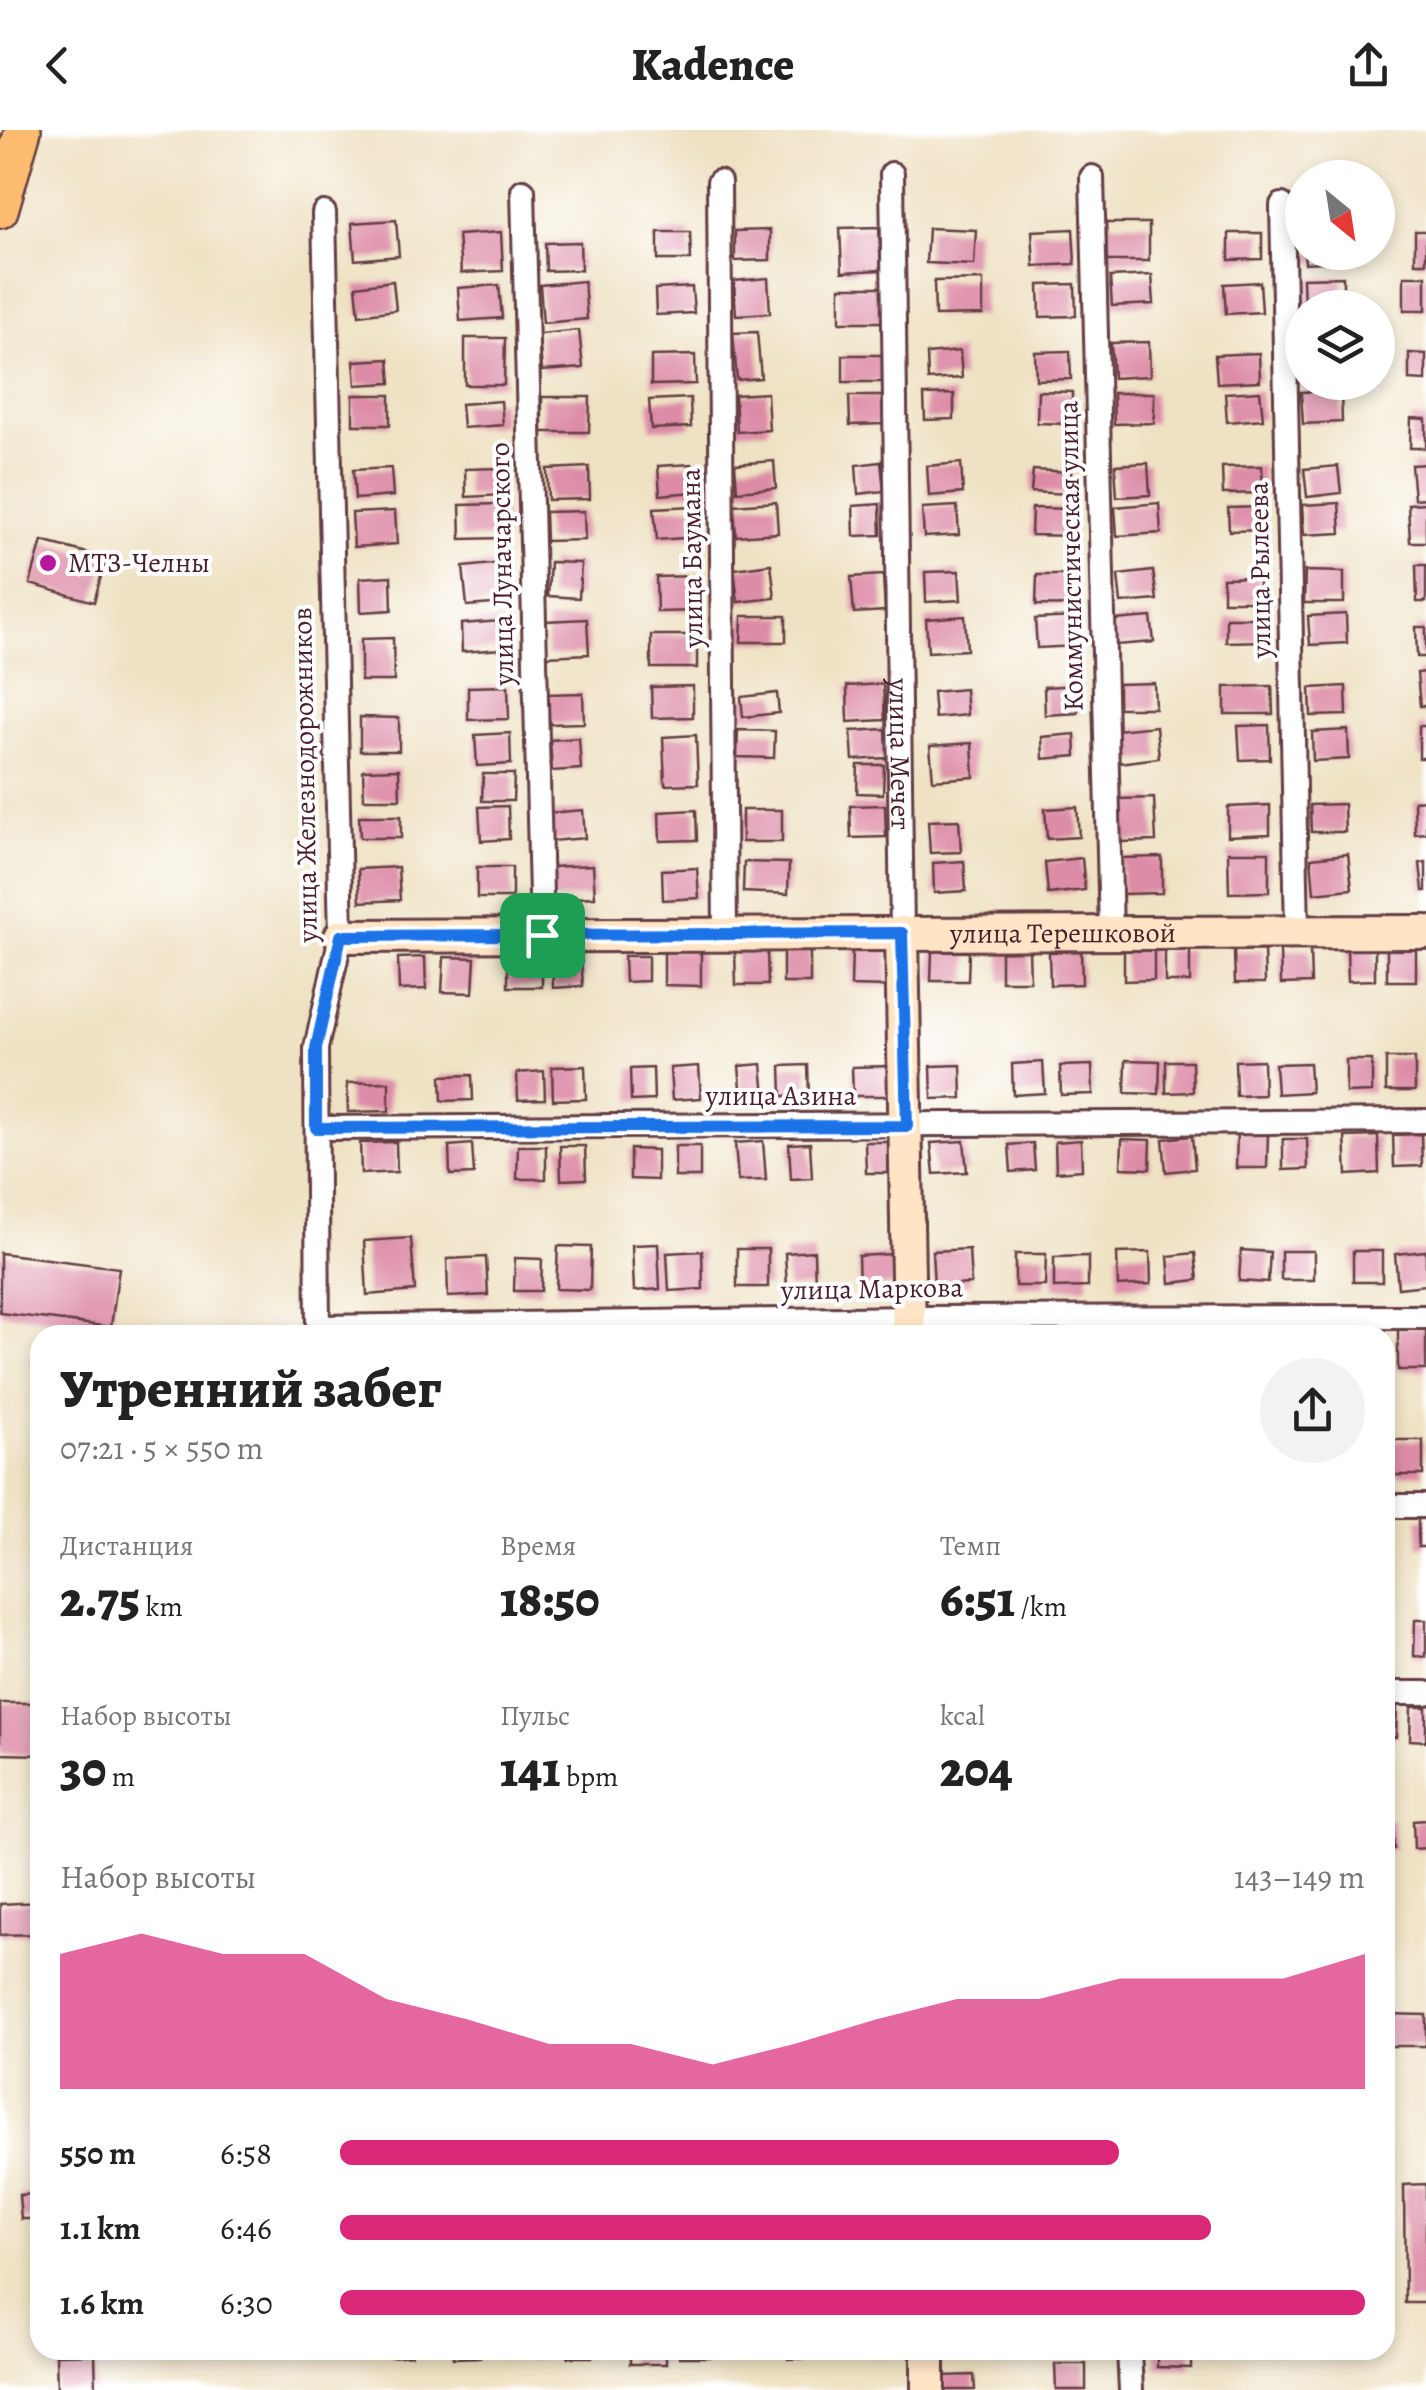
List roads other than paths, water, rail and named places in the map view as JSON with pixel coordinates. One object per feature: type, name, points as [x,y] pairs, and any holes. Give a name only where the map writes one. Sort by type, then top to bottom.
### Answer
[{"type":"main road","points":[[0,210],[23,130]]},
{"type":"street","name":"улица Мечет","points":[[892,174],[909,1325]]},
{"type":"street","name":"Коммунистическая улица","points":[[1092,177],[1111,933]]},
{"type":"street","name":"улица Баумана","points":[[718,182],[725,934]]},
{"type":"street","name":"улица Луначарского","points":[[523,191],[542,935]]},
{"type":"street","name":"улица Рылеева","points":[[1282,206],[1297,932]]},
{"type":"street","name":"улица Железнодорожников","points":[[318,1325],[316,1048],[341,936],[324,212]]},
{"type":"street","name":"улица Терешковой","points":[[341,936],[1426,932]]},
{"type":"street","name":"улица Азина","points":[[316,1128],[1426,1121]]},
{"type":"street","name":"улица Маркова","points":[[1003,1325],[1426,1316]]},
{"type":"street","points":[[1395,1506],[1426,1506]]},
{"type":"street","points":[[1395,1694],[1426,1693]]},
{"type":"street","points":[[928,2360],[928,2390]]},
{"type":"street","points":[[1129,2360],[1130,2390]]},
{"type":"place","name":"МТЗ-Челны","points":[[48,563]]}]
